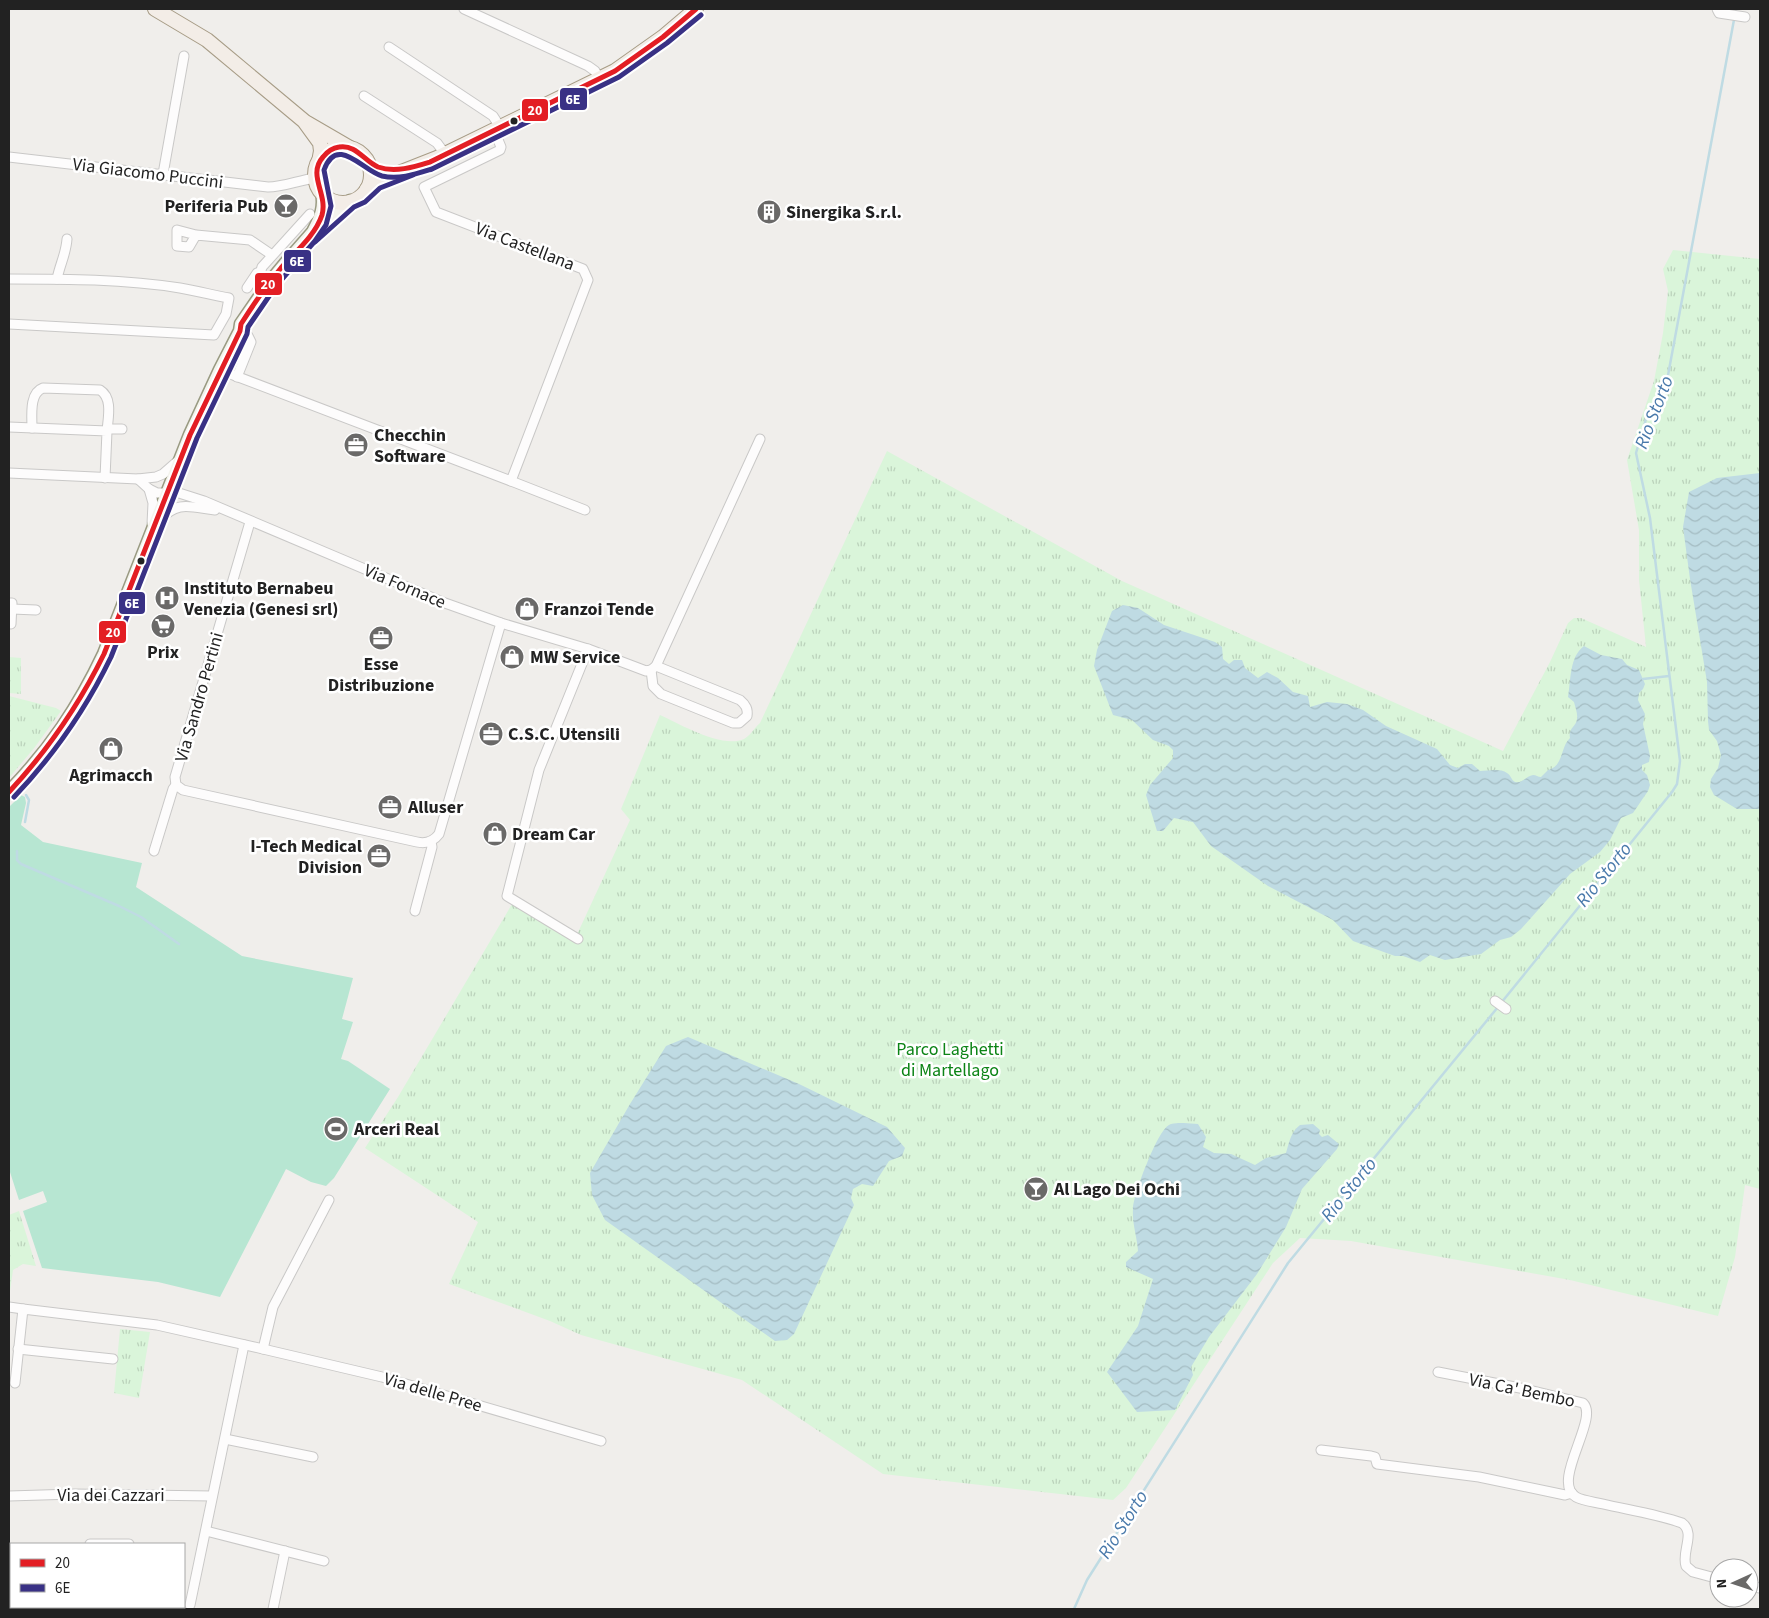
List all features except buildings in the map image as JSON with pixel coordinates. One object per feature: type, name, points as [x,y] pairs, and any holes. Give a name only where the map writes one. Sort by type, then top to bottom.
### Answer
[{"type":"main road","points":[[155,9],[207,40],[304,121],[361,153],[380,167],[406,169]]},
{"type":"main road","points":[[304,121],[320,143],[321,150],[316,178],[322,192],[335,201],[350,201],[361,196],[376,182],[406,169],[430,162],[615,70],[679,25],[696,9]]},
{"type":"main road","points":[[319,162],[323,156],[336,148],[350,148]]},
{"type":"main road","points":[[365,157],[371,172],[367,189]]},
{"type":"street","points":[[464,9],[593,68],[599,78]]},
{"type":"street","points":[[1720,11],[1742,17]]},
{"type":"street","points":[[389,47],[493,116],[497,129]]},
{"type":"street","points":[[163,174],[184,56]]},
{"type":"street","points":[[364,96],[437,143],[445,154]]},
{"type":"street","name":"Via Castellana","points":[[497,129],[500,150],[424,187],[436,212],[583,269],[588,280],[511,481]]},
{"type":"street","name":"Via Giacomo Puccini","points":[[9,157],[268,187],[316,178]]},
{"type":"street","points":[[314,231],[322,214],[322,192]]},
{"type":"street","points":[[11,786],[44,753],[69,720],[92,680],[180,460],[240,328],[270,282],[314,231],[350,201]]},
{"type":"street","points":[[247,288],[272,255],[310,214]]},
{"type":"street","points":[[196,235],[250,240],[272,255]]},
{"type":"street","points":[[57,279],[60,264],[66,253],[67,239]]},
{"type":"street","points":[[260,272],[270,282]]},
{"type":"street","points":[[9,279],[57,279],[180,288],[233,299],[214,335],[9,324]]},
{"type":"street","points":[[226,314],[248,336],[251,342],[237,377]]},
{"type":"street","points":[[220,370],[585,510]]},
{"type":"street","points":[[32,428],[34,395],[38,390],[43,388],[100,390],[106,394],[109,400],[105,478]]},
{"type":"street","points":[[9,427],[122,429]]},
{"type":"street","points":[[654,668],[760,439]]},
{"type":"street","points":[[9,473],[148,479],[163,474],[180,460]]},
{"type":"street","points":[[180,460],[177,481],[183,494]]},
{"type":"street","points":[[138,479],[149,489],[160,494],[166,494]]},
{"type":"street","points":[[148,479],[162,487],[166,494],[179,506],[165,513],[151,532]]},
{"type":"street","points":[[149,489],[153,504],[151,532]]},
{"type":"street","name":"Via Fornace","points":[[166,494],[183,494],[445,603],[501,623],[588,649],[646,670],[654,668],[740,700],[748,710],[747,716],[739,723],[733,723],[661,694],[653,686],[654,668]]},
{"type":"street","name":"Via Fornace","points":[[179,506],[225,511]]},
{"type":"street","name":"Via Sandro Pertini","points":[[154,851],[173,789],[176,785],[175,777],[250,522]]},
{"type":"street","points":[[11,624],[10,606],[36,610]]},
{"type":"street","points":[[415,911],[432,848],[431,842],[439,834],[501,623]]},
{"type":"street","points":[[578,939],[507,896],[539,770],[588,649]]},
{"type":"street","name":"Via Sandro Pertini","points":[[176,785],[183,790],[425,844],[431,842]]},
{"type":"street","points":[[1495,1001],[1506,1009]]},
{"type":"street","points":[[263,1349],[273,1308],[330,1200]]},
{"type":"street","name":"Via delle Pree","points":[[9,1307],[157,1325],[382,1377],[601,1441]]},
{"type":"street","points":[[15,1383],[23,1309]]},
{"type":"street","points":[[190,1605],[244,1345]]},
{"type":"street","points":[[18,1348],[113,1360]]},
{"type":"street","name":"Via Ca' Bembo","points":[[1438,1372],[1577,1401],[1586,1406],[1588,1416],[1569,1475],[1572,1493]]},
{"type":"street","points":[[225,1439],[313,1457]]},
{"type":"street","points":[[1321,1450],[1371,1456],[1375,1457],[1377,1464],[1479,1477],[1565,1495],[1572,1493],[1576,1497],[1682,1522],[1687,1528],[1688,1533],[1684,1556],[1686,1566],[1693,1572],[1709,1576]]},
{"type":"street","name":"Via dei Cazzari","points":[[9,1496],[74,1494],[212,1496]]},
{"type":"street","points":[[206,1531],[324,1561]]},
{"type":"street","points":[[273,1609],[285,1551]]},
{"type":"green space","name":"Parco Laghetti di Martellago","points":[[1673,250],[1760,259],[1760,1189],[1745,1185],[1735,1257],[1718,1316],[1570,1280],[1351,1241],[1300,1238],[1273,1263],[1126,1488],[1113,1500],[883,1474],[742,1380],[581,1335],[550,1321],[449,1284],[478,1222],[365,1148],[398,1097],[512,904],[574,941],[630,820],[621,809],[660,715],[701,734],[724,741],[744,739],[760,723],[887,451],[1122,581],[1503,751],[1550,662],[1568,623],[1574,618],[1581,618],[1646,647],[1639,580],[1639,530],[1627,460],[1654,381],[1663,333],[1668,291],[1663,269]]},
{"type":"green space","points":[[9,657],[21,658],[21,694],[9,693]]},
{"type":"green space","points":[[9,696],[61,711],[35,747],[9,778]]},
{"type":"green space","points":[[21,795],[25,797],[26,803],[21,825],[43,842],[142,863],[136,887],[242,956],[353,978],[342,1019],[353,1022],[341,1059],[348,1061],[390,1089],[334,1178],[326,1186],[311,1182],[286,1169],[220,1297],[158,1282],[42,1268],[23,1211],[47,1202],[43,1191],[19,1200],[9,1169],[9,807]]},
{"type":"green space","points":[[19,1211],[36,1266],[23,1264],[13,1270],[9,1298],[9,1215]]},
{"type":"green space","points":[[120,1329],[150,1332],[139,1398],[114,1393]]},
{"type":"water","points":[[1760,473],[1760,809],[1737,809],[1714,795],[1710,787],[1711,779],[1718,768],[1721,755],[1717,741],[1709,730],[1707,682],[1683,527],[1689,492],[1717,478]]},
{"type":"water","points":[[1123,605],[1138,608],[1164,625],[1215,642],[1222,647],[1223,659],[1229,664],[1234,660],[1242,660],[1245,668],[1258,678],[1267,672],[1278,678],[1293,692],[1308,696],[1310,707],[1327,702],[1347,704],[1363,710],[1386,726],[1437,749],[1450,765],[1458,768],[1465,764],[1472,764],[1480,771],[1504,771],[1515,782],[1522,781],[1533,775],[1541,777],[1557,765],[1577,719],[1574,702],[1568,697],[1573,663],[1579,651],[1584,646],[1601,655],[1622,659],[1627,665],[1639,670],[1645,684],[1639,693],[1638,700],[1645,714],[1643,724],[1650,756],[1649,762],[1642,765],[1642,770],[1647,775],[1650,785],[1648,791],[1633,813],[1621,818],[1610,840],[1600,852],[1570,874],[1521,929],[1511,937],[1500,940],[1481,954],[1445,960],[1430,955],[1420,962],[1403,956],[1395,956],[1353,941],[1333,920],[1268,886],[1211,846],[1193,822],[1174,818],[1163,831],[1157,831],[1146,795],[1150,785],[1173,758],[1173,750],[1169,746],[1153,740],[1132,720],[1113,715],[1094,666],[1097,650],[1112,611]]},
{"type":"water","points":[[688,1037],[799,1084],[887,1127],[905,1148],[902,1156],[889,1161],[873,1186],[862,1184],[853,1189],[851,1198],[854,1205],[794,1334],[787,1340],[775,1341],[605,1220],[592,1195],[590,1173],[630,1104],[666,1046]]},
{"type":"water","points":[[1170,1124],[1198,1124],[1206,1137],[1203,1147],[1214,1153],[1231,1154],[1255,1165],[1266,1158],[1286,1153],[1292,1134],[1300,1125],[1313,1124],[1320,1130],[1319,1134],[1322,1137],[1328,1135],[1339,1144],[1337,1149],[1302,1189],[1286,1227],[1257,1274],[1209,1337],[1191,1367],[1193,1375],[1175,1410],[1137,1412],[1107,1372],[1138,1326],[1153,1279],[1126,1267],[1126,1262],[1138,1251],[1133,1220],[1134,1202],[1146,1164],[1158,1139]]},
{"type":"waterway","name":"Rio Storto","points":[[1501,1003],[1677,784],[1680,761],[1650,518],[1636,453],[1646,419],[1666,386],[1736,9]]},
{"type":"waterway","points":[[1643,679],[1669,676]]},
{"type":"waterway","points":[[25,822],[29,800],[26,795]]},
{"type":"waterway","points":[[17,851],[17,860],[21,864],[141,917],[179,944]]},
{"type":"waterway","name":"Rio Storto","points":[[1074,1609],[1087,1580],[1288,1263],[1498,1007]]},
{"type":"transit line","name":"20","points":[[9,792],[37,760],[62,726],[104,654],[190,435],[240,331],[241,324],[270,282],[310,237],[319,223],[323,207],[317,171],[325,155],[334,148],[350,148],[373,164],[384,169],[398,169],[430,162],[615,71],[663,37],[696,9]]},
{"type":"transit line","name":"6E","points":[[14,797],[43,765],[68,731],[91,695],[111,657],[197,438],[247,334],[248,327],[276,286],[315,241],[326,225],[331,206],[324,170],[329,160],[336,155],[343,155],[375,173],[388,177],[407,176],[432,169],[619,77],[667,43],[701,15]]},
{"type":"transit line","name":"6E","points":[[315,242],[354,207],[365,202],[380,188],[413,175]]},
{"type":"place","name":"Periferia Pub","points":[[286,206]]},
{"type":"place","name":"Sinergika S.r.l.","points":[[769,212]]},
{"type":"place","name":"Checchin Software","points":[[356,445]]},
{"type":"place","name":"Instituto Bernabeu Venezia (Genesi srl)","points":[[167,598]]},
{"type":"place","name":"Franzoi Tende","points":[[527,609]]},
{"type":"place","name":"Prix","points":[[163,626]]},
{"type":"place","name":"Esse Distribuzione","points":[[381,638]]},
{"type":"place","name":"MW Service","points":[[512,657]]},
{"type":"place","name":"C.S.C. Utensili","points":[[491,734]]},
{"type":"place","name":"Agrimacch","points":[[111,749]]},
{"type":"place","name":"Alluser","points":[[390,807]]},
{"type":"place","name":"Dream Car","points":[[495,834]]},
{"type":"place","name":"I-Tech Medical Division","points":[[379,856]]},
{"type":"place","name":"Arceri Real","points":[[336,1129]]},
{"type":"place","name":"Al Lago Dei Ochi","points":[[1036,1189]]}]
